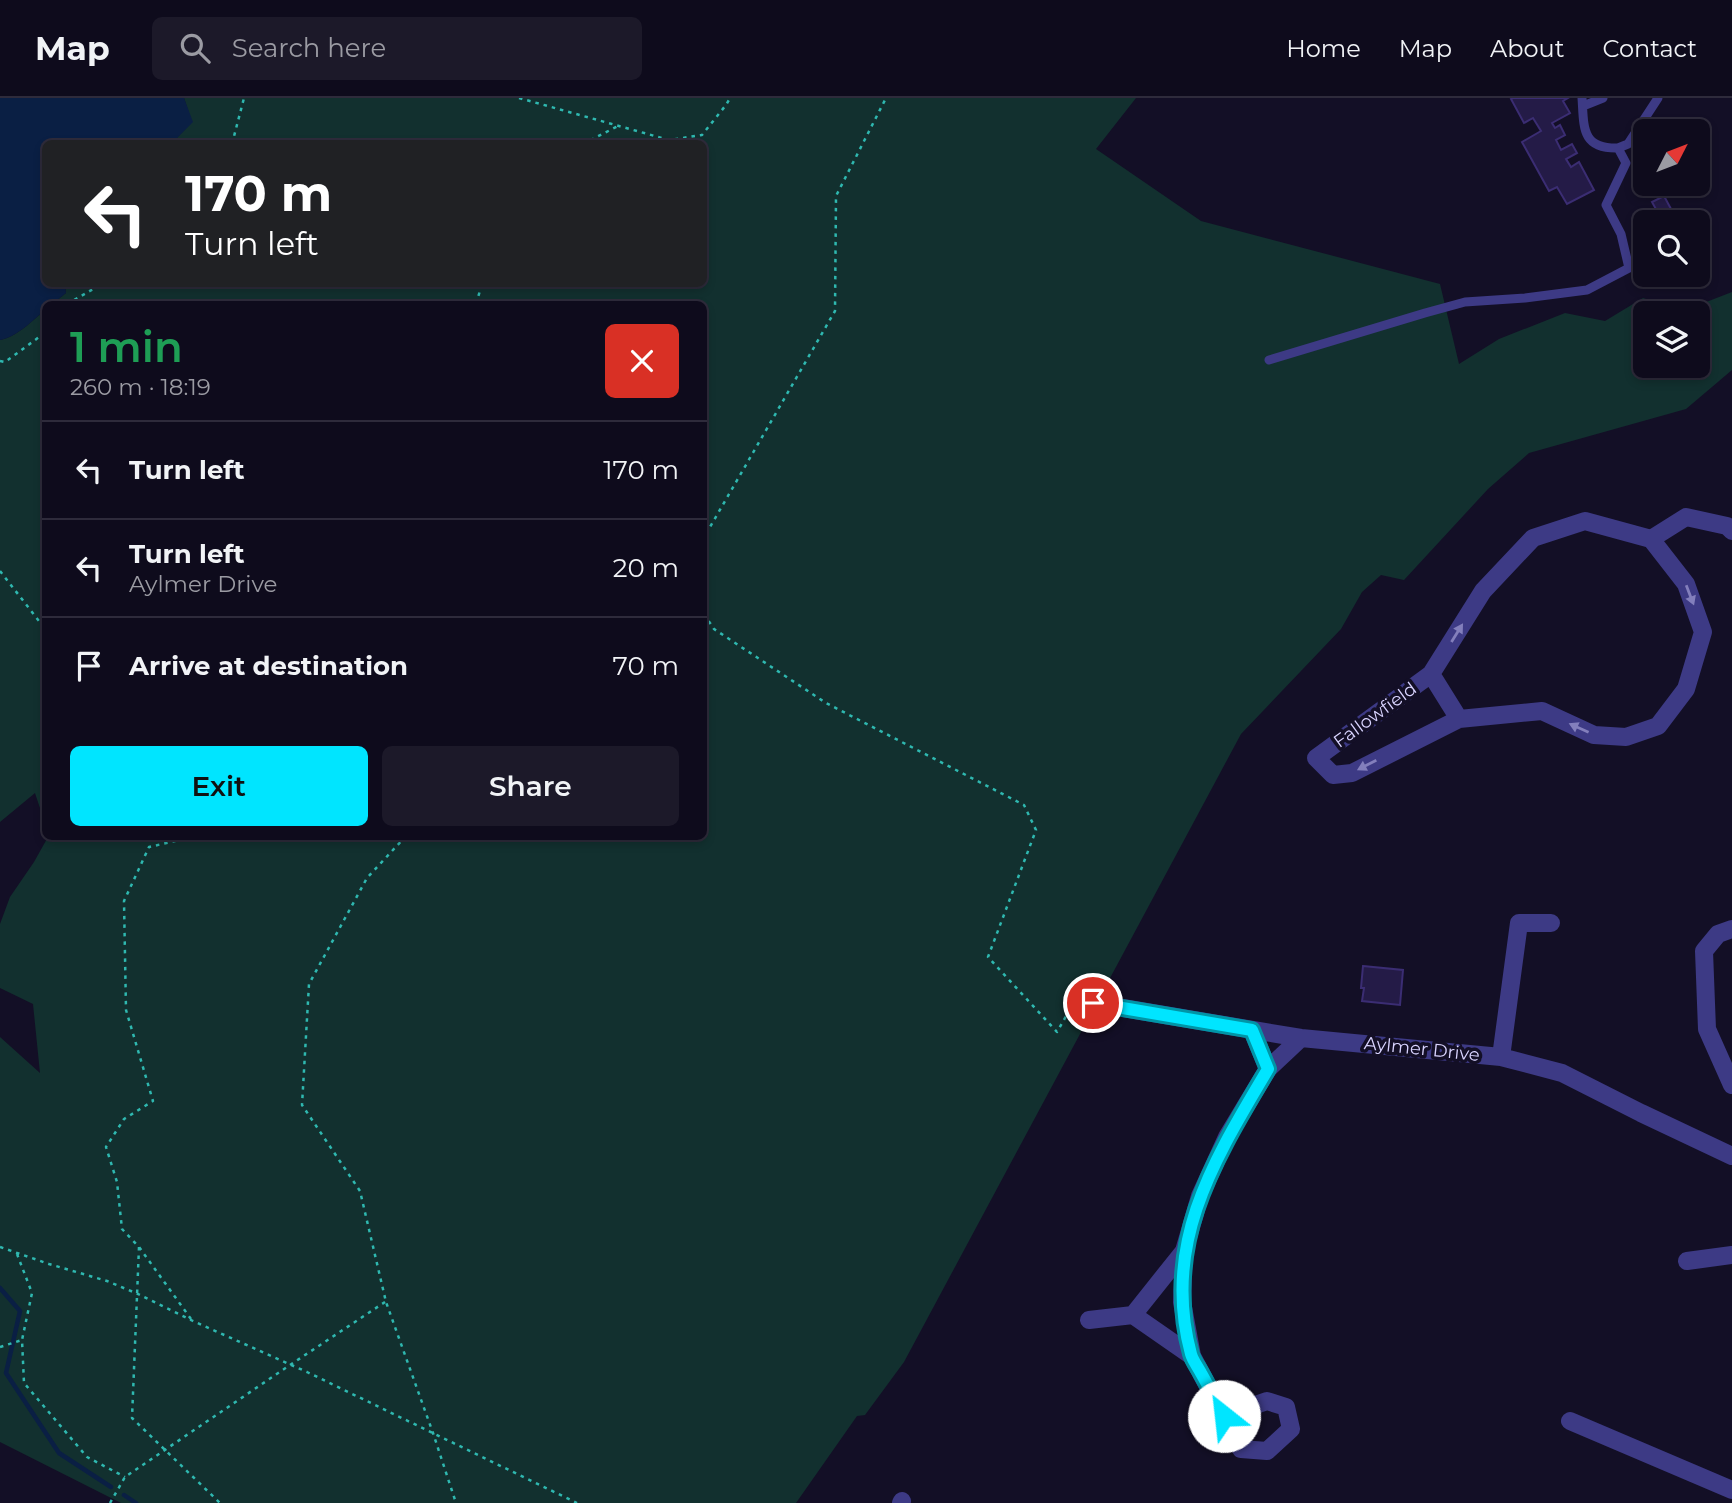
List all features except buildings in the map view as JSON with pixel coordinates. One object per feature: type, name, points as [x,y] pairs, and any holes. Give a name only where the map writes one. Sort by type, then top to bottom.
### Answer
[{"type":"street","points":[[1651,539],[1686,517],[1727,527],[1732,531]]},
{"type":"street","name":"Fallowfield","points":[[1585,521],[1651,539],[1686,584],[1703,632],[1686,689],[1658,726],[1626,737],[1594,735],[1542,711],[1460,719],[1352,773],[1334,775],[1316,758],[1431,674],[1483,591],[1533,538],[1585,521]]},
{"type":"street","name":"Fallowfield","points":[[1431,674],[1460,719]]},
{"type":"street","points":[[1501,1057],[1519,923],[1551,923]]},
{"type":"street","points":[[1732,929],[1718,934],[1704,951],[1707,1029],[1732,1085]]},
{"type":"street","name":"Aylmer Drive","points":[[1085,1000],[1301,1038],[1501,1057],[1562,1073],[1732,1156]]},
{"type":"street","points":[[1252,1030],[1268,1069]]},
{"type":"street","points":[[1224,1416],[1192,1356],[1182,1302],[1184,1251],[1200,1196],[1227,1138],[1268,1069],[1301,1038]]},
{"type":"street","points":[[1133,1315],[1184,1251]]},
{"type":"street","points":[[1687,1261],[1732,1255]]},
{"type":"street","points":[[1089,1320],[1133,1315],[1192,1356]]},
{"type":"street","points":[[1570,1421],[1732,1490]]},
{"type":"lane","points":[[1603,98],[1582,102],[1585,132],[1603,149],[1628,144],[1658,98]]},
{"type":"lane","points":[[1269,360],[1465,302],[1587,290],[1629,268],[1620,234],[1606,205],[1626,163],[1618,148]]},
{"type":"path","points":[[233,140],[244,98]]},
{"type":"path","points":[[519,98],[669,140],[702,135],[730,98]]},
{"type":"path","points":[[707,530],[835,311],[836,196],[886,98]]},
{"type":"path","points":[[591,140],[618,126]]},
{"type":"path","points":[[72,301],[97,287]]},
{"type":"path","points":[[0,361],[5,362],[42,335]]},
{"type":"path","points":[[0,571],[42,625]]},
{"type":"path","points":[[707,618],[714,629],[826,703],[1024,806],[1036,830],[988,957],[1056,1032],[1085,1000]]},
{"type":"path","points":[[180,840],[149,847],[124,901],[126,1010],[153,1101],[124,1119],[106,1147],[117,1182],[122,1228],[193,1321]]},
{"type":"path","points":[[402,840],[368,878],[309,984],[302,1105],[360,1191],[386,1302],[456,1503]]},
{"type":"path","points":[[0,1247],[107,1281],[138,1294],[307,1372],[577,1503]]},
{"type":"path","points":[[139,1247],[132,1418],[220,1503]]},
{"type":"path","points":[[17,1253],[32,1293],[22,1340],[24,1383],[87,1457],[125,1477]]},
{"type":"path","points":[[110,1503],[125,1477],[386,1302]]},
{"type":"path","points":[[0,1347],[22,1340]]},
{"type":"green space","points":[[184,98],[1136,98],[1096,149],[1201,221],[1440,284],[1459,364],[1499,339],[1565,313],[1605,321],[1633,304],[1633,378],[1710,378],[1709,301],[1732,292],[1732,370],[1686,409],[1529,453],[1488,489],[1404,580],[1381,575],[1362,592],[1341,629],[1241,734],[904,1362],[865,1415],[857,1416],[796,1503],[121,1503],[0,1442],[0,1037],[40,1073],[33,1004],[0,988],[0,924],[10,897],[46,840],[707,840],[707,301],[56,301],[66,293],[65,287],[707,287],[707,140],[175,140],[192,122]]},
{"type":"green space","points":[[42,313],[42,814],[35,793],[0,822],[0,340],[19,332]]},
{"type":"water","points":[[0,98],[184,98],[193,122],[175,140],[42,140],[42,287],[65,287],[66,293],[56,301],[42,301],[42,313],[19,332],[0,340]]},
{"type":"waterway","points":[[0,1288],[20,1311],[6,1373],[59,1453],[111,1487]]},
{"type":"waterway","points":[[124,1495],[136,1503]]},
{"type":"route","points":[[1093,1003],[1252,1030],[1268,1069],[1227,1138],[1200,1196],[1184,1251],[1182,1302],[1192,1356],[1224,1416]]}]
